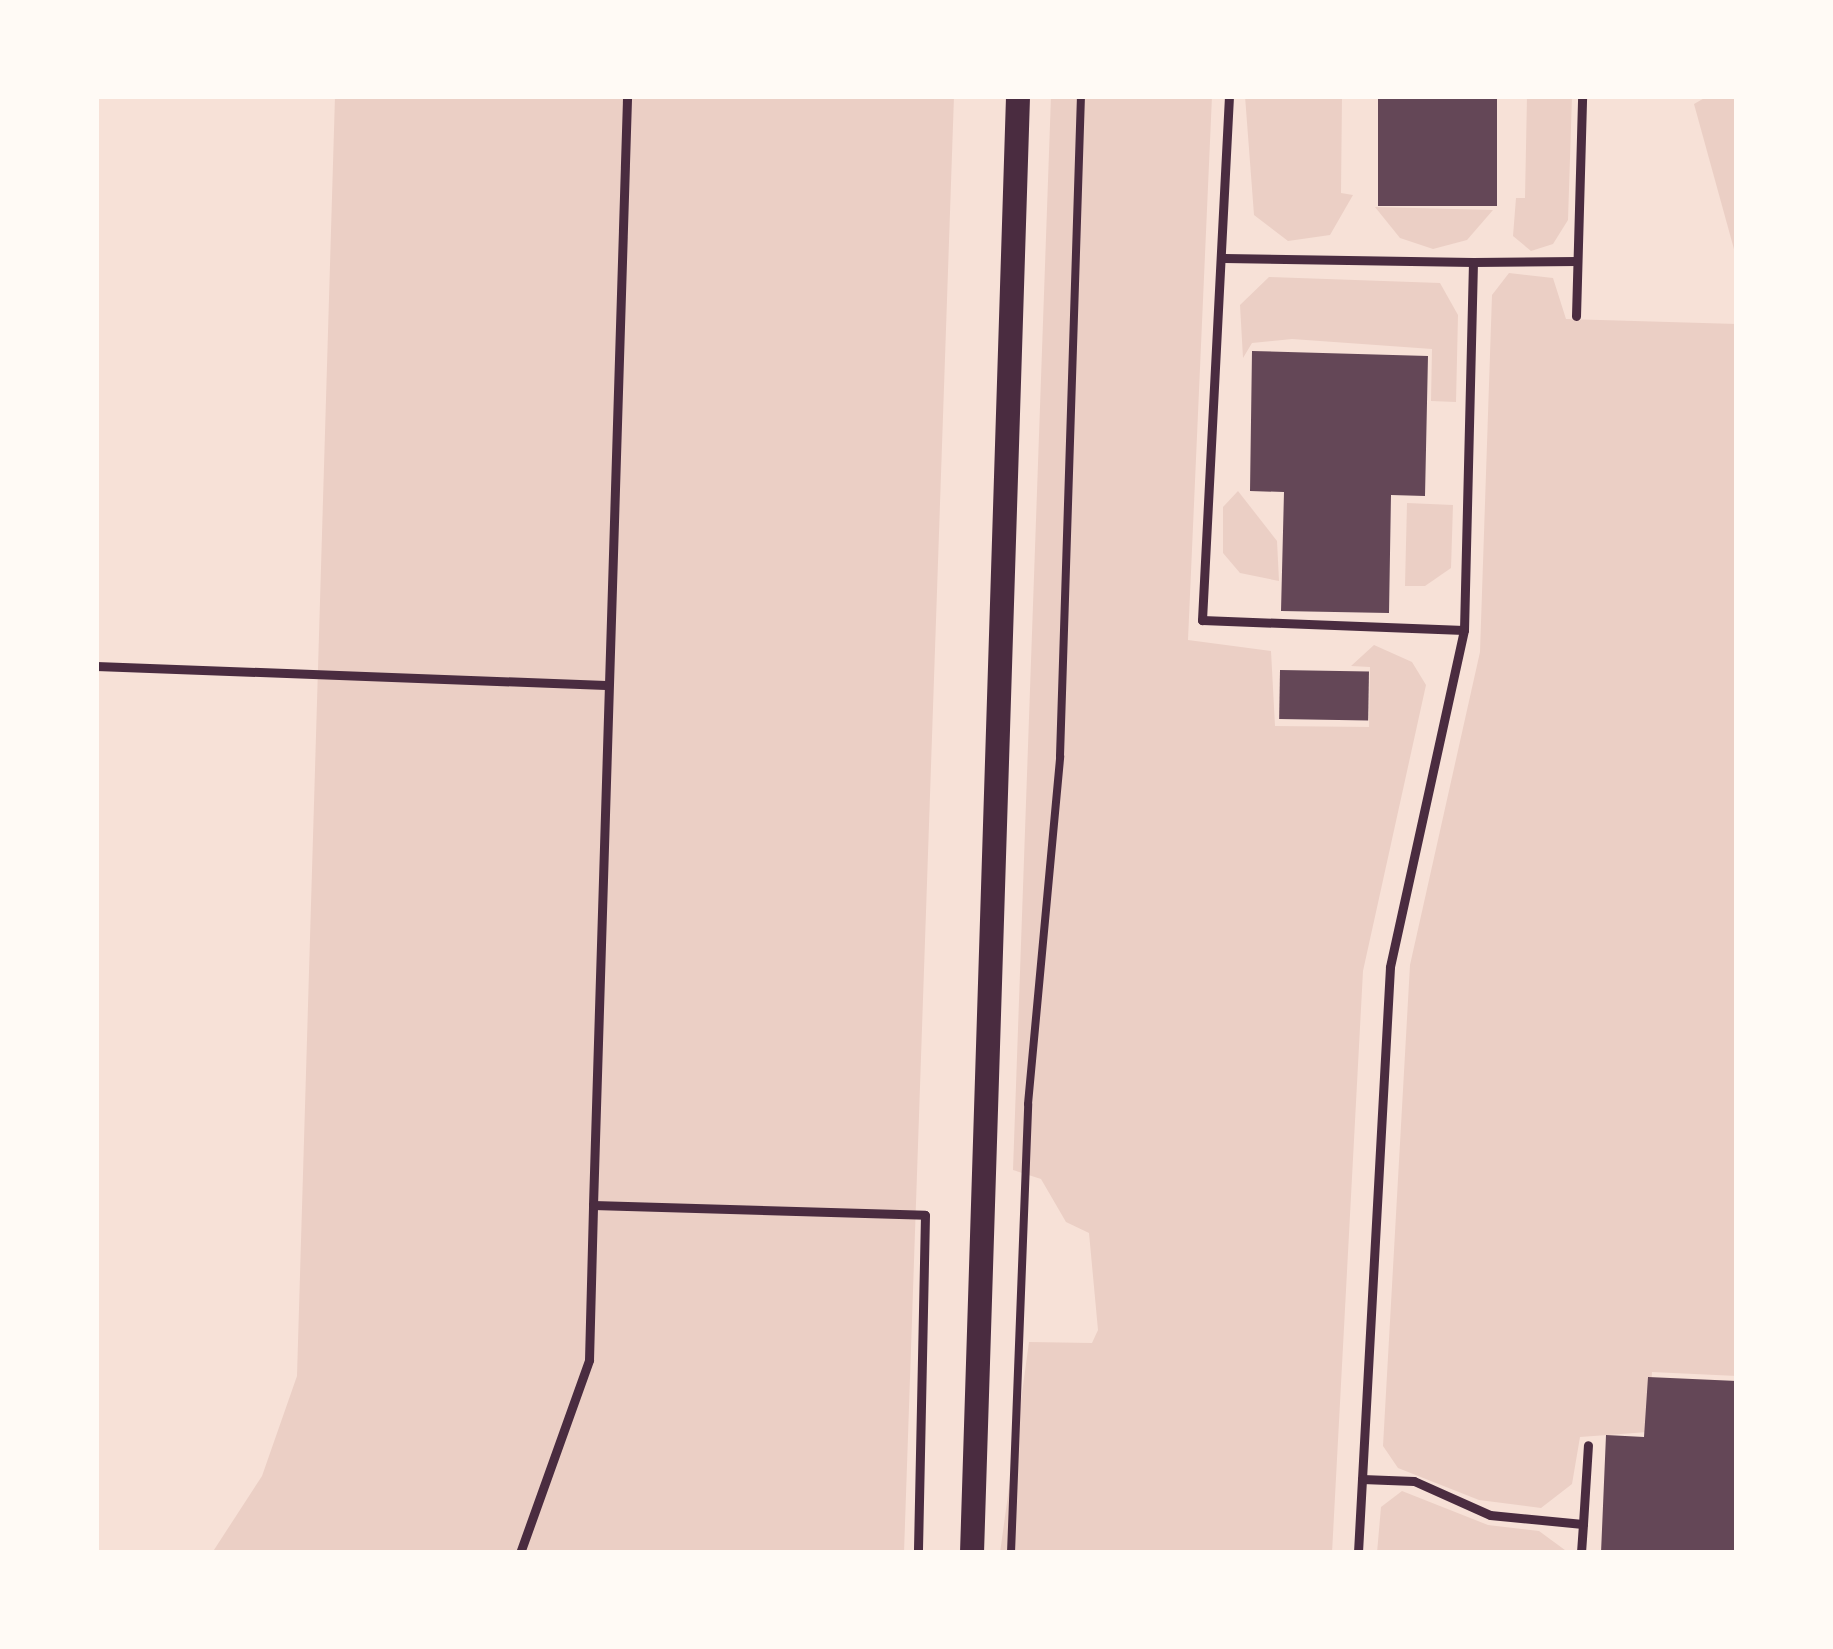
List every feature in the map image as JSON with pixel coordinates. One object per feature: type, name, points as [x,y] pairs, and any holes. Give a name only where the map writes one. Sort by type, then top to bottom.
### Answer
[{"type":"main road","points":[[972,1553],[1018,96]]},
{"type":"lane","points":[[520,1553],[590,1360],[606,685],[627,96]]},
{"type":"lane","points":[[1229,96],[1202,620],[1464,630]]},
{"type":"lane","points":[[1576,316],[1582,96]]},
{"type":"lane","points":[[1224,258],[1577,261]]},
{"type":"lane","points":[[1358,1553],[1390,967],[1464,630],[1473,262]]},
{"type":"lane","points":[[96,666],[606,685]]},
{"type":"lane","points":[[592,1205],[925,1215],[918,1553]]},
{"type":"lane","points":[[1581,1553],[1588,1445]]},
{"type":"lane","points":[[1362,1479],[1414,1481],[1490,1515],[1583,1524]]},
{"type":"path","points":[[1011,1553],[1028,1104],[1060,756],[1081,96]]},
{"type":"shaded area","points":[[335,96],[954,96],[904,1553],[212,1553],[262,1476],[297,1376]]},
{"type":"shaded area","points":[[1051,96],[1212,96],[1188,640],[1271,651],[1275,726],[1369,727],[1370,667],[1351,666],[1374,645],[1412,662],[1426,685],[1363,971],[1332,1553],[1000,1553],[1029,1342],[1092,1343],[1098,1330],[1089,1233],[1066,1222],[1041,1179],[1013,1170]]},
{"type":"shaded area","points":[[1245,96],[1342,96],[1341,193],[1353,195],[1330,235],[1288,241],[1254,215]]},
{"type":"shaded area","points":[[1527,96],[1572,96],[1568,220],[1553,244],[1531,251],[1513,236],[1516,198],[1525,198]]},
{"type":"shaded area","points":[[1708,96],[1737,96],[1737,260],[1694,104]]},
{"type":"shaded area","points":[[1375,207],[1493,210],[1467,240],[1433,249],[1400,238]]},
{"type":"shaded area","points":[[1509,273],[1553,278],[1566,319],[1737,324],[1737,1376],[1652,1372],[1648,1432],[1580,1437],[1572,1484],[1541,1508],[1479,1500],[1398,1468],[1383,1446],[1410,965],[1480,652],[1492,295]]},
{"type":"shaded area","points":[[1269,277],[1440,283],[1458,315],[1456,402],[1431,401],[1432,349],[1292,339],[1252,343],[1243,358],[1240,305]]},
{"type":"shaded area","points":[[1238,491],[1277,541],[1279,581],[1240,573],[1223,553],[1223,507]]},
{"type":"shaded area","points":[[1407,503],[1453,505],[1451,568],[1425,586],[1405,586]]},
{"type":"shaded area","points":[[1402,1491],[1488,1525],[1539,1531],[1569,1553],[1377,1553],[1381,1507]]},
{"type":"building","points":[[1378,96],[1497,96],[1497,206],[1378,206]]},
{"type":"building","points":[[1252,351],[1428,356],[1425,496],[1391,495],[1389,613],[1281,611],[1284,492],[1250,491]]},
{"type":"building","points":[[1280,670],[1369,672],[1368,721],[1279,719]]},
{"type":"building","points":[[1648,1377],[1737,1381],[1737,1553],[1601,1553],[1606,1435],[1644,1437]]}]
